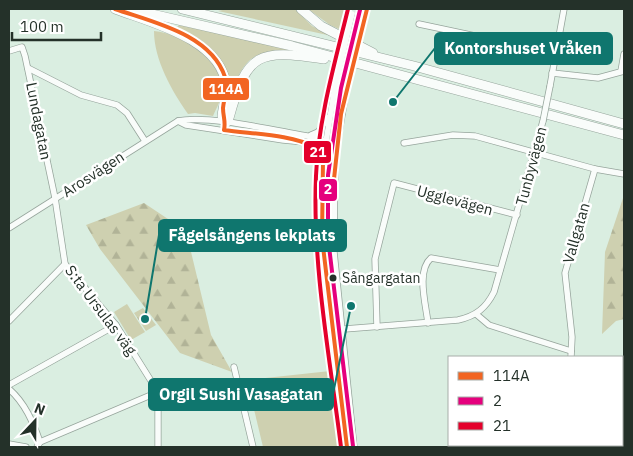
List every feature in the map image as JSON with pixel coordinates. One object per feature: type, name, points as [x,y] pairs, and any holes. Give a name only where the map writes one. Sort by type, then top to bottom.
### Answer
[{"type":"highway","points":[[115,9],[144,15],[164,16],[361,64],[624,135]]},
{"type":"highway","points":[[130,9],[144,15],[204,50],[221,70],[226,85],[222,116],[225,126]]},
{"type":"highway","points":[[182,9],[379,57],[624,124]]},
{"type":"highway","points":[[301,9],[321,26],[379,57]]},
{"type":"highway","points":[[225,126],[243,75],[250,67],[262,59],[287,55],[361,64]]},
{"type":"street","points":[[354,447],[334,252],[333,186],[336,145],[346,92],[366,9]]},
{"type":"street","name":"Tunbyvägen","points":[[476,314],[488,304],[494,292],[536,152],[564,9]]},
{"type":"street","points":[[346,447],[322,238],[323,160],[334,87],[353,12]]},
{"type":"street","points":[[419,24],[556,53]]},
{"type":"street","name":"Lundagatan","points":[[9,51],[22,47],[55,198]]},
{"type":"street","points":[[552,73],[598,78],[623,71],[624,54]]},
{"type":"street","points":[[28,68],[81,95],[116,105],[127,113],[145,141]]},
{"type":"street","points":[[307,136],[318,132],[330,114]]},
{"type":"street","name":"Arosvägen","points":[[9,228],[145,141],[178,121],[185,119],[300,142],[323,145],[326,143]]},
{"type":"street","name":"Arosvägen","points":[[225,126],[319,138],[326,143],[336,145]]},
{"type":"street","points":[[404,143],[465,135],[536,152],[595,169],[624,174]]},
{"type":"street","points":[[300,142],[316,148],[323,160]]},
{"type":"street","name":"Vallgatan","points":[[571,354],[572,337],[565,273],[595,169]]},
{"type":"street","name":"Ugglevägen","points":[[377,327],[375,259],[394,183],[517,216]]},
{"type":"street","name":"S:ta Ursulas väg","points":[[55,198],[65,264],[116,326],[158,392]]},
{"type":"street","points":[[428,323],[424,280],[425,267],[431,258],[500,270]]},
{"type":"street","points":[[9,320],[65,264]]},
{"type":"street","points":[[332,330],[458,320],[476,314],[489,325],[571,354]]},
{"type":"street","points":[[9,385],[116,326]]},
{"type":"street","points":[[234,367],[253,447]]},
{"type":"street","points":[[9,389],[26,408],[39,444],[158,392],[158,447]]},
{"type":"street","points":[[9,444],[26,447]]},
{"type":"green space","points":[[227,9],[295,9],[312,26],[332,36],[218,11]]},
{"type":"green space","points":[[308,9],[348,9],[341,30],[330,25]]},
{"type":"green space","points":[[179,25],[292,50],[266,52],[250,60],[240,74],[229,97],[229,84],[221,63],[207,47],[177,27]]},
{"type":"green space","points":[[154,31],[165,33],[187,42],[206,56],[214,66],[219,76],[222,94],[213,116],[195,113],[188,114],[165,75],[157,53]]},
{"type":"green space","points":[[624,195],[624,319],[616,321],[602,334],[605,252]]},
{"type":"green space","points":[[144,203],[186,231],[211,335],[232,372],[180,353],[100,249],[86,225]]},
{"type":"green space","points":[[127,304],[145,332],[131,340],[114,312]]},
{"type":"green space","points":[[143,308],[156,325],[146,331],[134,313]]},
{"type":"green space","points":[[330,371],[339,447],[263,447],[247,380]]},
{"type":"transit line","name":"114A","points":[[115,9],[179,32],[194,40],[218,62],[226,81],[223,108],[224,130],[294,139],[314,147],[321,154],[323,160],[322,238],[347,447]]},
{"type":"transit line","name":"21","points":[[341,447],[319,277],[315,209],[317,155],[320,134],[348,9]]},
{"type":"transit line","name":"114A","points":[[334,179],[341,114],[367,9]]},
{"type":"transit line","name":"2","points":[[353,446],[328,238],[328,175],[341,88],[360,10]]},
{"type":"place","name":"Kontorshuset Vråken","points":[[393,102]]},
{"type":"place","name":"Sångargatan","points":[[333,278]]},
{"type":"place","name":"Orgil Sushi Vasagatan","points":[[351,306]]},
{"type":"place","name":"Fågelsångens lekplats","points":[[145,319]]}]
